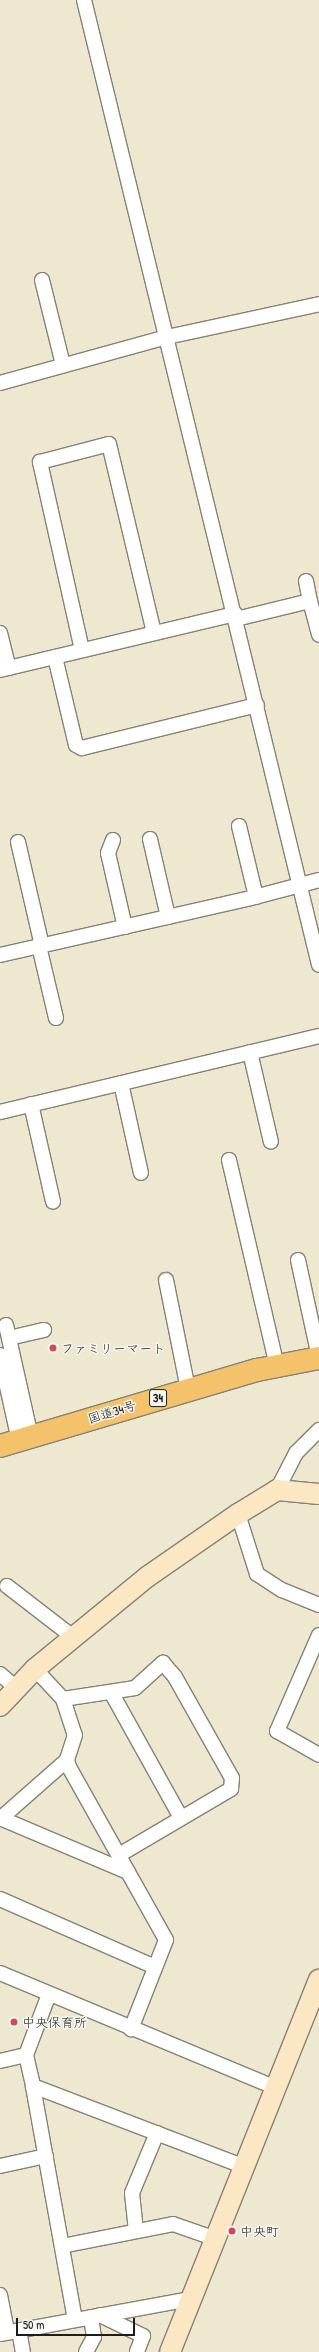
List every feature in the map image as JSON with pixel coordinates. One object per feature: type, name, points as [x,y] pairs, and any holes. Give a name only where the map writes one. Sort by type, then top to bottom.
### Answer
[{"type":"highway","name":"国道34号","points":[[16,1441],[188,1389],[277,1366],[319,1358]]},
{"type":"street","points":[[84,0],[236,616],[319,965]]},
{"type":"street","points":[[42,280],[63,365]]},
{"type":"street","points":[[0,383],[167,337],[319,304]]},
{"type":"street","points":[[82,650],[40,462],[109,444],[154,633]]},
{"type":"street","points":[[306,581],[319,635]]},
{"type":"street","points":[[0,633],[4,669],[154,633],[310,601]]},
{"type":"street","points":[[55,657],[76,745],[82,748],[257,705]]},
{"type":"street","points":[[239,826],[256,897]]},
{"type":"street","points":[[150,839],[168,917]]},
{"type":"street","points":[[113,840],[108,853],[126,926]]},
{"type":"street","points":[[18,842],[56,1018]]},
{"type":"street","points":[[0,955],[256,897],[319,880]]},
{"type":"street","points":[[0,1112],[319,1036]]},
{"type":"street","points":[[250,1052],[271,1142]]},
{"type":"street","points":[[121,1083],[141,1173]]},
{"type":"street","points":[[31,1104],[53,1202]]},
{"type":"street","points":[[229,1160],[277,1366]]},
{"type":"street","points":[[298,1260],[319,1358]]},
{"type":"street","points":[[166,1280],[188,1389]]},
{"type":"street","points":[[16,1441],[8,1331],[44,1330]]},
{"type":"street","points":[[0,1355],[16,1441]]},
{"type":"street","points":[[0,1706],[35,1669],[147,1577],[238,1514],[277,1490],[296,1453],[319,1430]]},
{"type":"street","points":[[277,1490],[319,1494]]},
{"type":"street","points":[[238,1514],[257,1574],[282,1590],[319,1605]]},
{"type":"street","points":[[7,1586],[73,1637]]},
{"type":"street","points":[[319,1635],[277,1731],[319,1755]]},
{"type":"street","points":[[63,1699],[135,1688],[163,1663],[175,1677],[232,1778],[231,1790],[119,1855]]},
{"type":"street","points":[[35,1669],[63,1699],[75,1735],[67,1760],[0,1819],[128,1872]]},
{"type":"street","points":[[0,1674],[17,1689]]},
{"type":"street","points":[[110,1692],[182,1818]]},
{"type":"street","points":[[67,1760],[166,1940],[131,2029]]},
{"type":"street","points":[[0,1899],[155,1967]]},
{"type":"street","points":[[0,1973],[131,2029],[276,2088]]},
{"type":"street","points":[[170,2352],[319,1980]]},
{"type":"street","points":[[49,1994],[26,2055],[46,2156],[74,2320]]},
{"type":"street","points":[[0,2061],[26,2055]]},
{"type":"street","points":[[33,2086],[245,2167]]},
{"type":"street","points":[[136,2231],[132,2193],[157,2134]]},
{"type":"street","points":[[0,2166],[46,2156]]},
{"type":"street","points":[[62,2246],[173,2224],[216,2239]]},
{"type":"street","points":[[0,2295],[9,2332],[23,2352]]},
{"type":"street","points":[[9,2332],[191,2299]]},
{"type":"street","points":[[86,2352],[94,2337],[95,2316]]},
{"type":"street","points":[[95,2316],[143,2336],[137,2352]]},
{"type":"place","name":"ファミリーマート","points":[[53,1348]]},
{"type":"place","name":"中央保育所","points":[[14,2022]]},
{"type":"place","name":"中央町","points":[[232,2231]]}]
